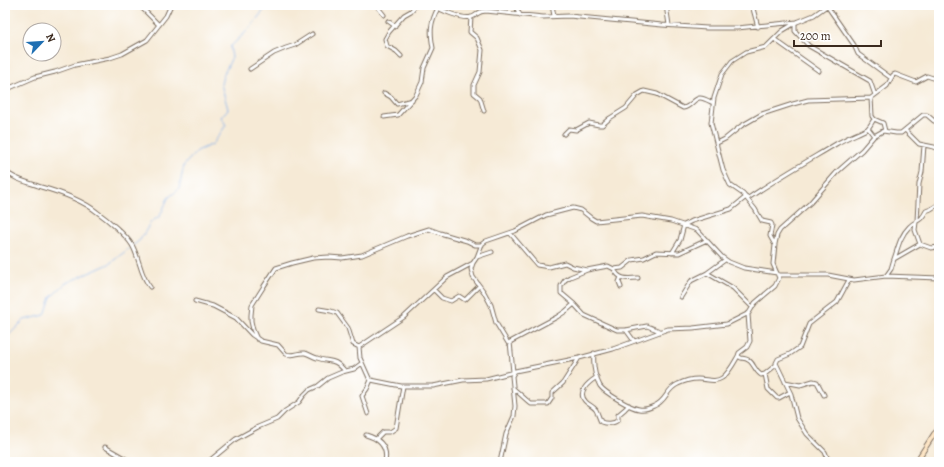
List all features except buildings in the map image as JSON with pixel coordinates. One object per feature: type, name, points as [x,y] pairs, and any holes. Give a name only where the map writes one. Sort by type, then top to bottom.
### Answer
[{"type":"street","points":[[139,5],[159,25]]},
{"type":"street","points":[[5,90],[35,77],[75,65],[122,54],[144,42],[151,36],[166,16],[171,5]]},
{"type":"street","points":[[376,5],[384,15]]},
{"type":"street","points":[[400,56],[385,43],[388,34],[394,26],[416,5]]},
{"type":"street","points":[[432,5],[452,14],[470,17],[480,11],[543,17],[554,16],[602,19],[619,22],[641,22],[707,28],[758,27],[796,23]]},
{"type":"street","points":[[515,5],[520,15]]},
{"type":"street","points":[[552,5],[554,16]]},
{"type":"street","points":[[666,5],[669,25]]},
{"type":"street","points":[[752,5],[758,27]]},
{"type":"street","points":[[775,244],[770,236],[772,224],[761,220],[756,209],[747,198],[740,191],[729,184],[721,162],[711,120],[713,103],[720,77],[729,65],[739,56],[746,52],[763,48],[782,31],[796,23],[814,16],[828,6],[854,45],[858,54],[891,78]]},
{"type":"street","points":[[384,116],[398,115],[413,99],[420,88],[424,68],[433,50],[431,24],[438,8]]},
{"type":"street","points":[[470,17],[470,32],[477,38],[482,50],[480,72],[474,85],[474,94],[480,98],[484,111]]},
{"type":"street","points":[[388,20],[394,26]]},
{"type":"street","points":[[796,23],[796,33],[809,46],[870,81],[875,95]]},
{"type":"street","points":[[250,69],[274,53],[295,45],[312,34]]},
{"type":"street","points":[[774,39],[818,71]]},
{"type":"street","points":[[717,143],[725,139],[740,126],[762,114],[793,104],[808,100],[871,98],[887,86],[895,74],[916,82],[927,76],[933,78],[939,77]]},
{"type":"street","points":[[564,134],[569,129],[576,130],[589,122],[602,125],[626,108],[637,95],[644,91],[657,94],[682,108],[689,106],[698,98],[702,98],[713,103]]},
{"type":"street","points":[[384,93],[391,97],[397,104],[413,99]]},
{"type":"street","points":[[871,98],[872,114],[874,119],[883,123],[885,131]]},
{"type":"street","points":[[594,354],[593,363],[601,387],[605,391],[629,405],[640,409],[661,404],[673,387],[690,379],[717,381],[725,375],[740,351],[747,347],[750,341],[748,314],[752,307],[775,286],[778,280],[773,264],[775,244],[780,230],[814,199],[837,172],[860,153],[874,136],[885,131],[896,133],[905,130],[923,115],[927,115],[934,121],[939,121]]},
{"type":"street","points":[[672,253],[680,240],[684,225],[692,221],[731,209],[798,166],[851,135],[868,128],[874,119]]},
{"type":"street","points":[[868,128],[874,136]]},
{"type":"street","points":[[905,130],[917,143],[924,146],[934,146],[939,149]]},
{"type":"street","points":[[924,146],[914,230],[920,244],[931,248],[939,247]]},
{"type":"street","points":[[5,171],[16,179],[60,193],[95,210],[130,242],[135,251],[142,274],[150,287]]},
{"type":"street","points":[[886,276],[890,271],[902,237],[909,227],[923,218],[926,210],[939,204]]},
{"type":"street","points":[[500,462],[506,434],[514,416],[513,372],[509,344],[498,327],[491,305],[473,277],[471,269],[482,245],[486,241],[510,233],[542,217],[573,208],[581,210],[596,221],[642,216],[662,219],[697,230],[725,260],[744,268],[777,274],[828,275],[849,280],[886,276],[939,278]]},
{"type":"street","points":[[257,339],[251,321],[252,305],[273,272],[278,267],[313,258],[342,258],[362,255],[407,236],[429,229],[476,245],[482,245]]},
{"type":"street","points":[[510,233],[537,266],[549,267],[565,263],[573,267],[587,270]]},
{"type":"street","points":[[614,269],[622,268],[632,260],[644,258],[656,252],[679,253],[707,240]]},
{"type":"street","points":[[894,259],[920,244]]},
{"type":"street","points":[[477,258],[492,252]]},
{"type":"street","points":[[681,297],[691,281],[707,273],[725,260]]},
{"type":"street","points":[[359,347],[404,317],[450,275],[473,263]]},
{"type":"street","points":[[638,278],[627,279],[621,277],[614,269],[608,266],[587,270],[570,277],[562,283],[561,293],[588,317],[618,330],[648,326],[660,331]]},
{"type":"street","points":[[707,273],[733,288],[752,307]]},
{"type":"street","points":[[621,277],[619,282],[621,287]]},
{"type":"street","points":[[738,356],[751,362],[760,374],[765,374],[776,366],[778,359],[790,354],[800,347],[808,324],[837,302],[849,280]]},
{"type":"street","points":[[434,290],[442,298],[451,301],[459,296],[465,300],[479,286]]},
{"type":"street","points":[[195,301],[213,306],[236,318],[257,339],[262,342],[278,345],[287,355],[295,356],[306,353],[318,359],[334,361],[345,371]]},
{"type":"street","points":[[509,344],[511,341],[522,337],[557,317],[574,304]]},
{"type":"street","points":[[319,309],[331,310],[337,313],[348,328],[353,344],[359,347]]},
{"type":"street","points":[[359,347],[362,363],[371,380],[403,386],[438,386],[463,380],[486,379],[518,370],[579,358],[613,349],[668,329],[722,325],[748,314]]},
{"type":"street","points":[[626,330],[634,342]]},
{"type":"street","points":[[513,388],[520,396],[531,404],[548,404],[552,398],[552,393],[563,383],[579,358]]},
{"type":"street","points":[[208,462],[236,439],[277,419],[285,411],[299,402],[309,390],[318,386],[328,378],[354,369],[362,363]]},
{"type":"street","points":[[776,366],[790,392],[797,418],[807,434],[825,452],[829,462]]},
{"type":"street","points":[[765,374],[768,390],[777,398],[790,392]]},
{"type":"street","points":[[597,376],[586,386],[582,392],[582,396],[584,400],[596,410],[601,422],[617,422],[618,415],[629,405]]},
{"type":"street","points":[[368,414],[362,396],[371,380]]},
{"type":"street","points":[[785,382],[800,385],[813,381],[817,382],[824,395]]},
{"type":"street","points":[[376,439],[383,432],[390,432],[396,428],[403,386]]},
{"type":"street","points":[[916,462],[934,434],[939,430]]},
{"type":"street","points":[[366,435],[381,443],[385,450],[385,462]]},
{"type":"street","points":[[105,447],[131,462]]},
{"type":"waterway","points":[[5,339],[24,320],[45,315],[51,297],[66,283],[109,264],[140,240],[151,222],[160,216],[168,198],[179,189],[184,165],[197,151],[213,144],[226,125],[221,117],[228,109],[221,84],[232,57],[230,47],[248,30],[268,5]]}]
